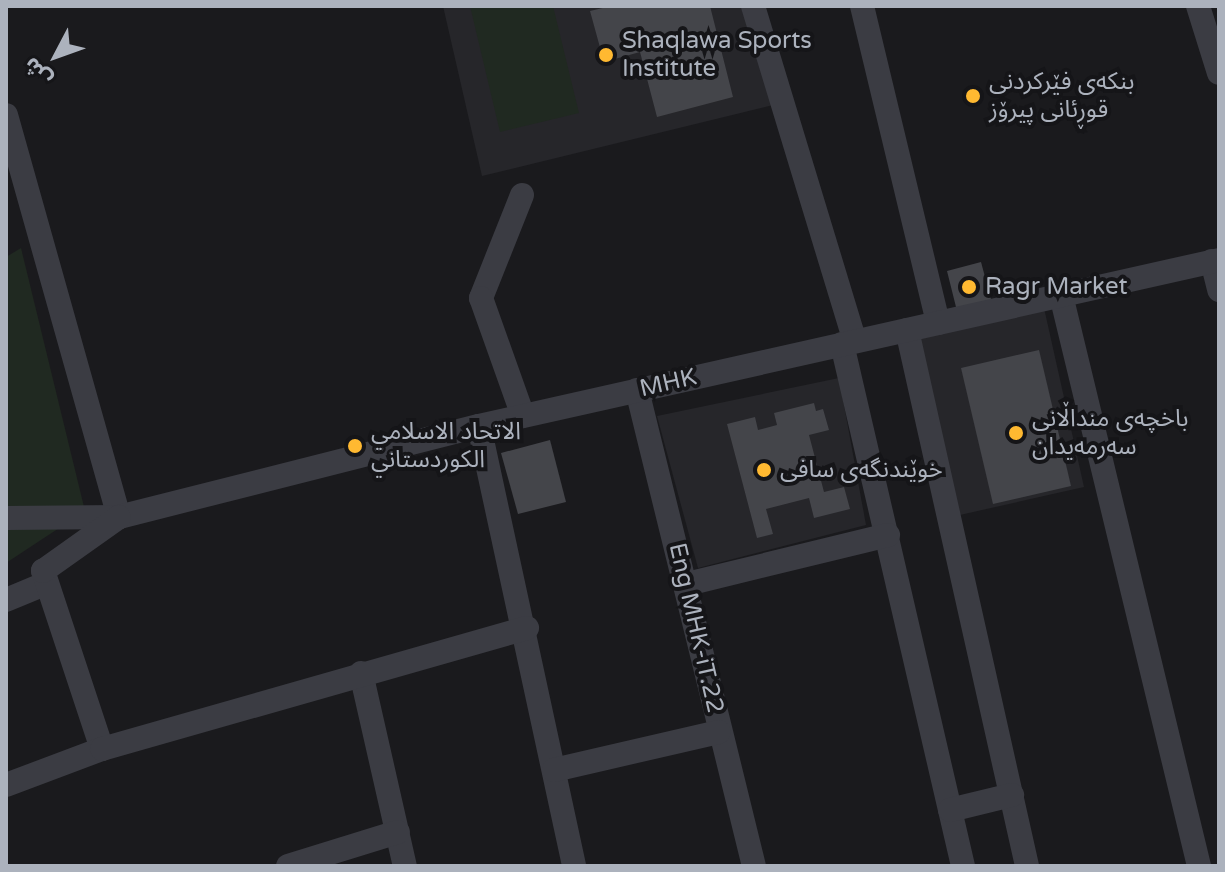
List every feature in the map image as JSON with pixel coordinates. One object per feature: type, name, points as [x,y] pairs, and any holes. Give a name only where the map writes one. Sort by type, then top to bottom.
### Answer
[{"type":"street","points":[[753,6],[849,343],[888,535],[963,866]]},
{"type":"street","points":[[862,6],[938,323]]},
{"type":"street","points":[[1198,6],[1219,73]]},
{"type":"street","points":[[6,115],[119,517]]},
{"type":"street","points":[[522,195],[481,298],[523,416]]},
{"type":"street","points":[[1215,260],[1219,290]]},
{"type":"street","name":"MHK","points":[[119,517],[479,426],[1215,260]]},
{"type":"street","points":[[1061,295],[1199,866]]},
{"type":"street","points":[[907,330],[1027,866]]},
{"type":"street","name":"Eng MHK-iT.22","points":[[637,390],[754,866]]},
{"type":"street","points":[[479,426],[527,628],[574,866]]},
{"type":"street","points":[[6,518],[119,517]]},
{"type":"street","points":[[102,749],[43,571],[119,517]]},
{"type":"street","points":[[687,584],[888,535]]},
{"type":"street","points":[[6,600],[47,583]]},
{"type":"street","points":[[6,785],[102,749],[527,628]]},
{"type":"street","points":[[361,673],[405,866]]},
{"type":"street","points":[[554,770],[719,732]]},
{"type":"street","points":[[950,810],[1012,795]]},
{"type":"street","points":[[288,866],[398,832]]},
{"type":"shaded area","name":"Shaqlawa Sports Institute","points":[[443,6],[741,6],[773,105],[482,176]]},
{"type":"shaded area","points":[[470,6],[553,6],[579,113],[500,132]]},
{"type":"shaded area","points":[[21,248],[85,511],[6,563],[6,257]]},
{"type":"shaded area","points":[[1042,299],[1084,487],[951,517],[907,330]]},
{"type":"shaded area","name":"خوێندنگەی سافی","points":[[839,378],[866,525],[698,568],[657,416]]},
{"type":"building","points":[[611,6],[710,6],[733,97],[657,117],[640,52],[604,62],[590,11]]},
{"type":"building","name":"Ragr Market","points":[[981,262],[992,303],[957,311],[947,271]]},
{"type":"building","points":[[1039,350],[1071,486],[993,504],[961,368]]},
{"type":"building","points":[[814,403],[816,411],[823,409],[829,430],[809,435],[824,492],[844,487],[850,509],[814,518],[809,498],[766,509],[773,534],[757,538],[727,424],[755,417],[758,430],[777,425],[774,413]]},
{"type":"building","points":[[550,440],[566,502],[518,514],[501,453]]},
{"type":"place","name":"Shaqlawa Sports Institute","points":[[606,55]]},
{"type":"place","name":"بنکەی فێرکردنی قوڕئانی پیرۆز","points":[[973,96]]},
{"type":"place","name":"Ragr Market","points":[[969,287]]},
{"type":"place","name":"باخچەی منداڵانی سەرمەیدان","points":[[1016,433]]},
{"type":"place","name":"الاتحاد الاسلامي الكوردستاني","points":[[355,446]]},
{"type":"place","name":"خوێندنگەی سافی","points":[[764,470]]}]
